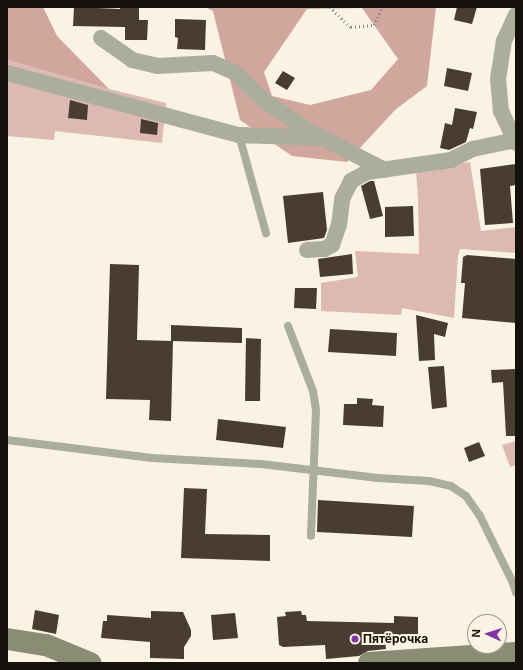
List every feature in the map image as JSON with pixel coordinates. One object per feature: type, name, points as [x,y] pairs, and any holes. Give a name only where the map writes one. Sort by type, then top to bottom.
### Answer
[{"type":"street","points":[[307,250],[324,250],[332,245],[339,224],[342,199],[351,181],[367,172],[451,160],[473,149],[516,141],[501,111],[498,78],[504,41],[516,15]]},
{"type":"street","points":[[101,38],[132,60],[138,62],[157,66],[213,63],[236,73],[262,99],[309,131],[385,170]]},
{"type":"street","points":[[7,73],[239,135],[322,138]]},
{"type":"street","points":[[7,639],[46,645],[90,663]]},
{"type":"street","points":[[369,663],[516,653]]},
{"type":"lane","points":[[239,135],[266,233]]},
{"type":"lane","points":[[288,326],[314,397],[317,426],[311,536]]},
{"type":"lane","points":[[7,440],[152,458],[261,464],[429,481],[451,486],[466,496],[480,516],[513,583],[516,593]]},
{"type":"path","points":[[330,7],[351,27],[374,25],[382,7]]},
{"type":"shaded area","points":[[7,7],[43,7],[57,36],[109,89],[7,60]]},
{"type":"shaded area","points":[[205,7],[436,7],[427,86],[396,109],[347,162],[292,156],[240,120],[213,11]],"holes":[[[362,8],[398,59],[371,90],[310,105],[272,96],[264,72],[307,9]]]},
{"type":"shaded area","points":[[7,60],[109,89],[166,103],[162,143],[55,131],[54,140],[7,136]]},
{"type":"shaded area","points":[[470,162],[481,231],[516,227],[516,253],[460,249],[458,256],[454,318],[402,308],[401,315],[321,311],[321,283],[358,277],[355,251],[419,254],[416,170]]},
{"type":"shaded area","points":[[516,441],[516,465],[510,467],[502,445]]},
{"type":"building","points":[[74,7],[120,9],[120,7],[139,7],[139,20],[148,20],[147,40],[125,40],[125,27],[73,26]]},
{"type":"building","points":[[457,7],[477,7],[472,24],[454,20]]},
{"type":"building","points":[[175,19],[206,20],[205,50],[177,49],[178,38],[175,37]]},
{"type":"building","points":[[447,68],[472,73],[468,91],[444,86]]},
{"type":"building","points":[[283,71],[295,78],[287,90],[275,83]]},
{"type":"building","points":[[70,100],[88,105],[87,120],[68,118]]},
{"type":"building","points":[[455,108],[477,112],[473,129],[470,128],[466,142],[449,150],[440,148],[445,123],[452,125]]},
{"type":"building","points":[[141,119],[158,123],[157,135],[140,133]]},
{"type":"building","points":[[516,164],[516,185],[510,186],[513,223],[485,225],[480,169]]},
{"type":"building","points":[[370,181],[374,181],[383,216],[370,219],[361,186]]},
{"type":"building","points":[[323,192],[327,230],[324,238],[288,243],[283,196]]},
{"type":"building","points":[[413,206],[414,236],[385,237],[385,207]]},
{"type":"building","points":[[352,254],[353,274],[320,277],[318,259]]},
{"type":"building","points":[[467,255],[516,259],[516,323],[462,318],[465,283],[461,283],[463,257]]},
{"type":"building","points":[[110,264],[139,265],[137,340],[173,341],[171,421],[149,420],[150,400],[106,399]]},
{"type":"building","points":[[295,288],[317,288],[316,309],[294,308]]},
{"type":"building","points":[[416,315],[448,323],[445,337],[434,334],[435,360],[419,361]]},
{"type":"building","points":[[171,325],[242,328],[242,343],[171,341]]},
{"type":"building","points":[[330,329],[397,333],[396,356],[328,352]]},
{"type":"building","points":[[246,338],[261,339],[260,401],[245,401]]},
{"type":"building","points":[[444,366],[447,407],[432,409],[428,367]]},
{"type":"building","points":[[516,369],[516,436],[506,436],[503,382],[492,383],[491,370]]},
{"type":"building","points":[[357,398],[373,399],[372,405],[384,406],[383,427],[343,425],[344,404],[357,404]]},
{"type":"building","points":[[218,419],[286,427],[283,448],[216,440]]},
{"type":"building","points":[[479,442],[485,456],[469,462],[464,448]]},
{"type":"building","points":[[184,488],[207,489],[205,534],[270,535],[270,561],[181,558]]},
{"type":"building","points":[[318,500],[414,506],[412,537],[317,532]]},
{"type":"building","points":[[35,610],[59,615],[56,634],[32,629]]},
{"type":"building","points":[[151,611],[183,612],[191,630],[191,636],[184,647],[184,659],[150,658],[150,642],[101,638],[103,621],[107,621],[107,615],[151,618]]},
{"type":"building","points":[[301,611],[302,615],[306,615],[307,621],[394,623],[394,616],[418,617],[418,640],[385,640],[386,649],[368,651],[359,656],[326,659],[325,645],[283,647],[279,645],[277,617],[286,616],[285,612]]},
{"type":"building","points":[[235,613],[238,638],[213,640],[211,615]]},
{"type":"place","name":"Пятёрочка","points":[[355,639]]}]
